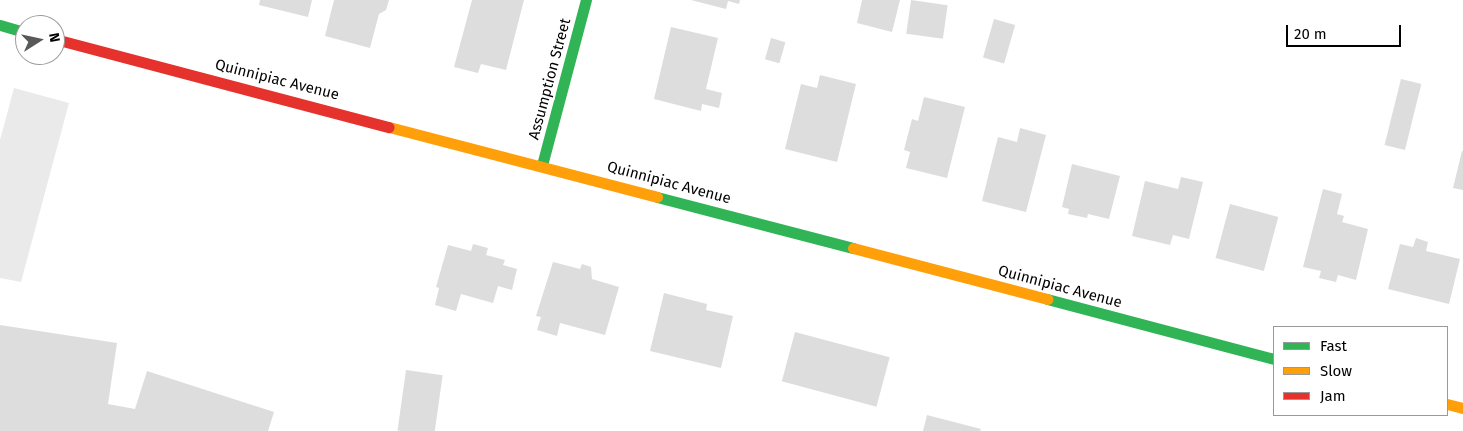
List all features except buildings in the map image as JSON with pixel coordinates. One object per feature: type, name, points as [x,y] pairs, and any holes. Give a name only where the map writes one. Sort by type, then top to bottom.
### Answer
[{"type":"main road","name":"Assumption Street","points":[[542,165],[586,0]]},
{"type":"main road","points":[[0,25],[15,29]]},
{"type":"main road","name":"Quinnipiac Avenue","points":[[65,42],[542,165],[1273,359]]},
{"type":"main road","points":[[1448,404],[1463,408]]},
{"type":"shaded area","points":[[14,88],[69,103],[21,282],[0,278],[0,140]]},
{"type":"traffic: fast","points":[[542,165],[586,0]]},
{"type":"traffic: fast","points":[[0,25],[15,29]]},
{"type":"traffic: fast","points":[[657,197],[853,248]]},
{"type":"traffic: fast","points":[[1047,299],[1273,359]]},
{"type":"traffic: slow","points":[[389,127],[657,197]]},
{"type":"traffic: slow","points":[[853,248],[1047,299]]},
{"type":"traffic: slow","points":[[1448,404],[1463,408]]},
{"type":"traffic: jam","points":[[65,42],[389,127]]}]
